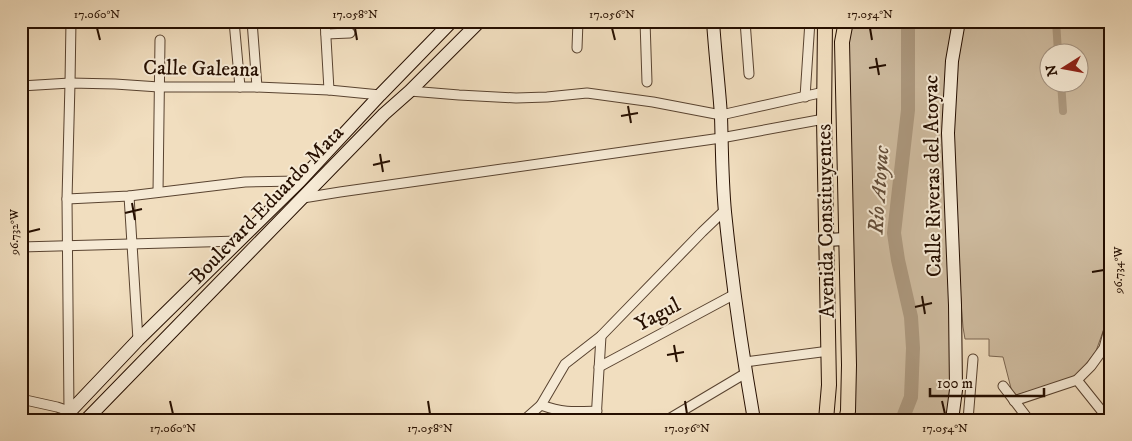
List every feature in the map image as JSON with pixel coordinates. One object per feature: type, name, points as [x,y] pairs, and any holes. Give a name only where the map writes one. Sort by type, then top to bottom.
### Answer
[{"type":"main road","name":"Boulevard Eduardo Mata","points":[[86,420],[384,114],[410,91],[480,21]]},
{"type":"main road","points":[[713,21],[721,115],[725,210],[735,294],[754,420]]},
{"type":"main road","name":"Avenida Constituyentes","points":[[825,21],[824,119],[830,385],[826,420]]},
{"type":"main road","name":"Avenida Constituyentes","points":[[846,21],[842,42],[849,365],[846,420]]},
{"type":"main road","name":"Calle Riveras del Atoyac","points":[[952,420],[956,390],[955,305],[948,133],[952,61],[959,21]]},
{"type":"main road","name":"Boulevard Eduardo Mata","points":[[67,418],[138,340],[300,181],[448,23]]},
{"type":"main road","points":[[431,70],[448,23]]},
{"type":"main road","points":[[826,240],[846,239]]},
{"type":"street","points":[[67,418],[67,198],[70,21]]},
{"type":"street","points":[[234,21],[240,87]]},
{"type":"street","points":[[252,21],[257,87]]},
{"type":"street","points":[[325,21],[329,90]]},
{"type":"street","points":[[577,48],[578,21]]},
{"type":"street","points":[[645,21],[647,82]]},
{"type":"street","points":[[745,21],[750,74]]},
{"type":"street","points":[[805,97],[810,21]]},
{"type":"street","points":[[326,34],[350,33]]},
{"type":"street","points":[[158,192],[160,40]]},
{"type":"street","name":"Calle Galeana","points":[[21,86],[70,83],[257,87],[329,90],[380,95]]},
{"type":"street","points":[[410,91],[516,98],[587,93],[653,102],[721,115],[824,92]]},
{"type":"street","points":[[302,198],[722,138],[824,119]]},
{"type":"street","points":[[67,198],[128,196],[245,182],[300,181]]},
{"type":"street","points":[[128,196],[138,340]]},
{"type":"street","points":[[524,420],[541,405],[565,364],[601,336],[725,210]]},
{"type":"street","points":[[21,247],[238,241]]},
{"type":"street","name":"Yagul","points":[[599,367],[735,294]]},
{"type":"street","points":[[1014,401],[1076,380],[1091,366],[1104,348],[1111,329]]},
{"type":"street","points":[[541,405],[580,416],[596,415],[601,336]]},
{"type":"street","points":[[667,420],[746,368],[829,351]]},
{"type":"street","points":[[968,420],[973,359]]},
{"type":"street","points":[[1076,380],[1108,420]]},
{"type":"street","points":[[1003,386],[1029,420]]},
{"type":"street","points":[[21,399],[57,406],[67,418]]},
{"type":"shaded area","points":[[846,21],[1111,21],[1111,309],[1096,351],[1076,377],[1013,396],[1003,357],[989,356],[989,339],[965,339],[955,225],[952,420],[844,420]]},
{"type":"waterway","name":"Río Atoyac","points":[[902,420],[911,397],[913,348],[911,317],[894,233],[908,110],[908,21]]},
{"type":"waterway","points":[[1056,21],[1057,42]]},
{"type":"waterway","points":[[1062,92],[1063,111]]}]
